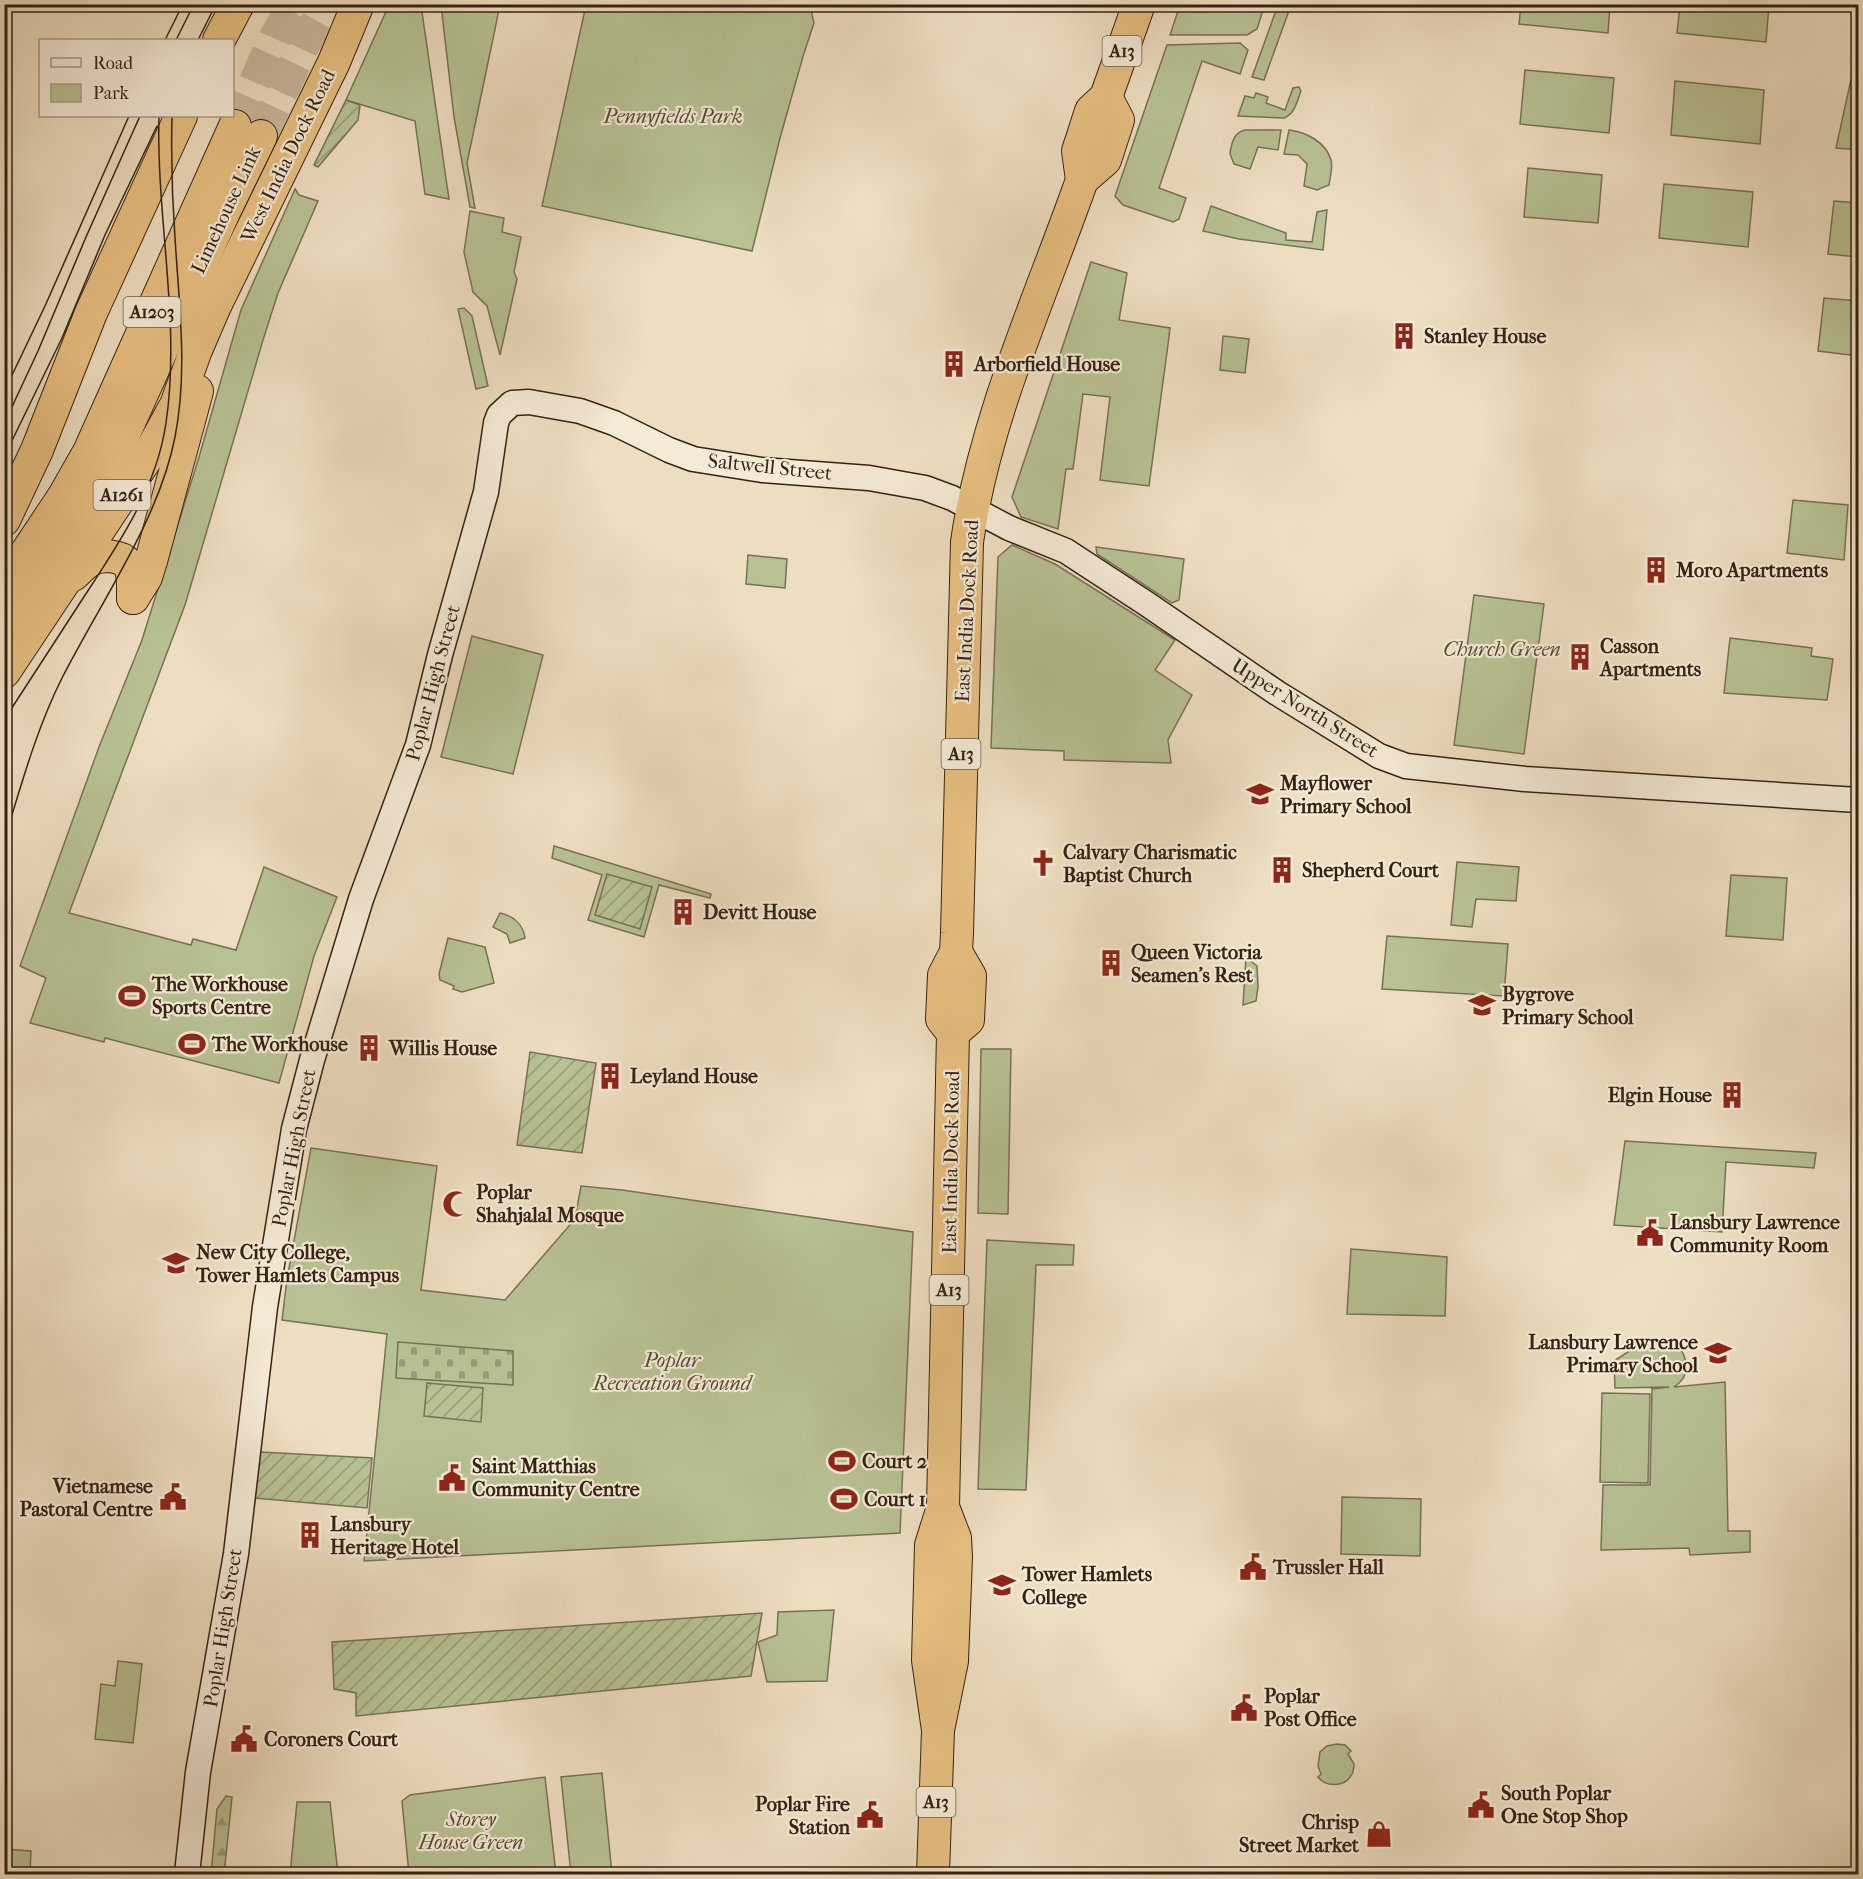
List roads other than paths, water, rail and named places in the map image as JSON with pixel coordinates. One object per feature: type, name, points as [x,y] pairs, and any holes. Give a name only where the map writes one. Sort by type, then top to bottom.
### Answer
[{"type":"highway","points":[[220,39],[238,4]]},
{"type":"highway","name":"West India Dock Road","points":[[215,306],[334,62],[358,4]]},
{"type":"highway","name":"East India Dock Road","points":[[933,1875],[938,1730],[952,1661],[956,1557],[955,1538],[943,1507],[951,1225],[953,1033],[968,1020],[970,976],[956,952],[967,542],[972,508],[1001,403],[1082,180],[1078,151],[1091,111],[1106,97],[1139,4]]},
{"type":"highway","points":[[4,520],[37,450],[96,303],[181,117]]},
{"type":"highway","name":"Limehouse Link","points":[[4,586],[64,496],[89,452],[248,131],[190,288],[128,428],[82,514],[4,633]]},
{"type":"highway","points":[[63,584],[92,559],[103,556],[118,558],[128,564],[131,571],[133,598],[146,577],[212,338],[215,306]]},
{"type":"highway","name":"A1261","points":[[4,672],[148,456],[170,415],[215,306]]},
{"type":"street","name":"Saltwell Street","points":[[504,409],[512,403],[521,401],[580,411],[615,423],[669,450],[693,459],[762,470],[860,477],[914,486],[952,498],[972,508]]},
{"type":"street","name":"Poplar High Street","points":[[187,1875],[198,1772],[236,1554],[265,1307],[294,1129],[312,1060],[361,899],[418,745],[440,655],[486,492],[496,423],[504,409]]},
{"type":"street","name":"Upper North Street","points":[[972,508],[1009,528],[1066,551],[1277,693],[1379,756],[1406,766],[1536,780],[1858,800]]},
{"type":"tunnel","points":[[235,126],[275,37],[294,4]]},
{"type":"tunnel","points":[[261,136],[303,47],[327,4]]},
{"type":"tram line","points":[[166,39],[183,4]]},
{"type":"tram line","points":[[176,39],[194,4]]},
{"type":"tram line","points":[[198,39],[216,4]]},
{"type":"tram line","points":[[4,392],[45,306],[129,117]]},
{"type":"tram line","points":[[4,424],[140,117]]},
{"type":"tram line","points":[[4,720],[132,519],[144,496],[161,448],[170,385],[171,347],[161,193],[159,117]]},
{"type":"tram line","points":[[4,841],[44,718],[62,678],[142,530],[156,499],[175,437],[182,362],[172,192],[172,117]]},
{"type":"tram line","points":[[4,457],[62,338],[105,235],[157,126]]},
{"type":"place","name":"Stanley House","points":[[1404,336]]},
{"type":"place","name":"Arborfield House","points":[[954,364]]},
{"type":"place","name":"Moro Apartments","points":[[1656,570]]},
{"type":"place","name":"Casson Apartments","points":[[1580,657]]},
{"type":"place","name":"Mayflower Primary School","points":[[1260,794]]},
{"type":"place","name":"Calvary Charismatic Baptist Church","points":[[1043,863]]},
{"type":"place","name":"Shepherd Court","points":[[1282,870]]},
{"type":"place","name":"Devitt House","points":[[683,912]]},
{"type":"place","name":"Queen Victoria Seamen's Rest","points":[[1111,963]]},
{"type":"place","name":"The Workhouse Sports Centre","points":[[132,996]]},
{"type":"place","name":"Bygrove Primary School","points":[[1482,1005]]},
{"type":"place","name":"The Workhouse","points":[[192,1044]]},
{"type":"place","name":"Willis House","points":[[369,1048]]},
{"type":"place","name":"Leyland House","points":[[610,1076]]},
{"type":"place","name":"Elgin House","points":[[1732,1095]]},
{"type":"place","name":"Poplar Shahjalal Mosque","points":[[456,1204]]},
{"type":"place","name":"Lansbury Lawrence Community Room","points":[[1650,1233]]},
{"type":"place","name":"New City College, Tower Hamlets Campus","points":[[176,1263]]},
{"type":"place","name":"Lansbury Lawrence Primary School","points":[[1718,1353]]},
{"type":"place","name":"Court 2","points":[[842,1461]]},
{"type":"place","name":"Saint Matthias Community Centre","points":[[452,1478]]},
{"type":"place","name":"Vietnamese Pastoral Centre","points":[[173,1497]]},
{"type":"place","name":"Court 1","points":[[844,1499]]},
{"type":"place","name":"Lansbury Heritage Hotel","points":[[310,1535]]},
{"type":"place","name":"Trussler Hall","points":[[1253,1567]]},
{"type":"place","name":"Tower Hamlets College","points":[[1002,1585]]},
{"type":"place","name":"Poplar Post Office","points":[[1244,1708]]},
{"type":"place","name":"Coroners Court","points":[[244,1739]]},
{"type":"place","name":"South Poplar One Stop Shop","points":[[1481,1805]]},
{"type":"place","name":"Poplar Fire Station","points":[[870,1815]]},
{"type":"place","name":"Chrisp Street Market","points":[[1379,1834]]},
{"type":"park label","name":"Pennyfields Park","points":[[673,116]]},
{"type":"park label","name":"Church Green","points":[[1502,649]]},
{"type":"park label","name":"Poplar Recreation Ground","points":[[672,1372]]},
{"type":"park label","name":"Storey House Green","points":[[471,1830]]}]
